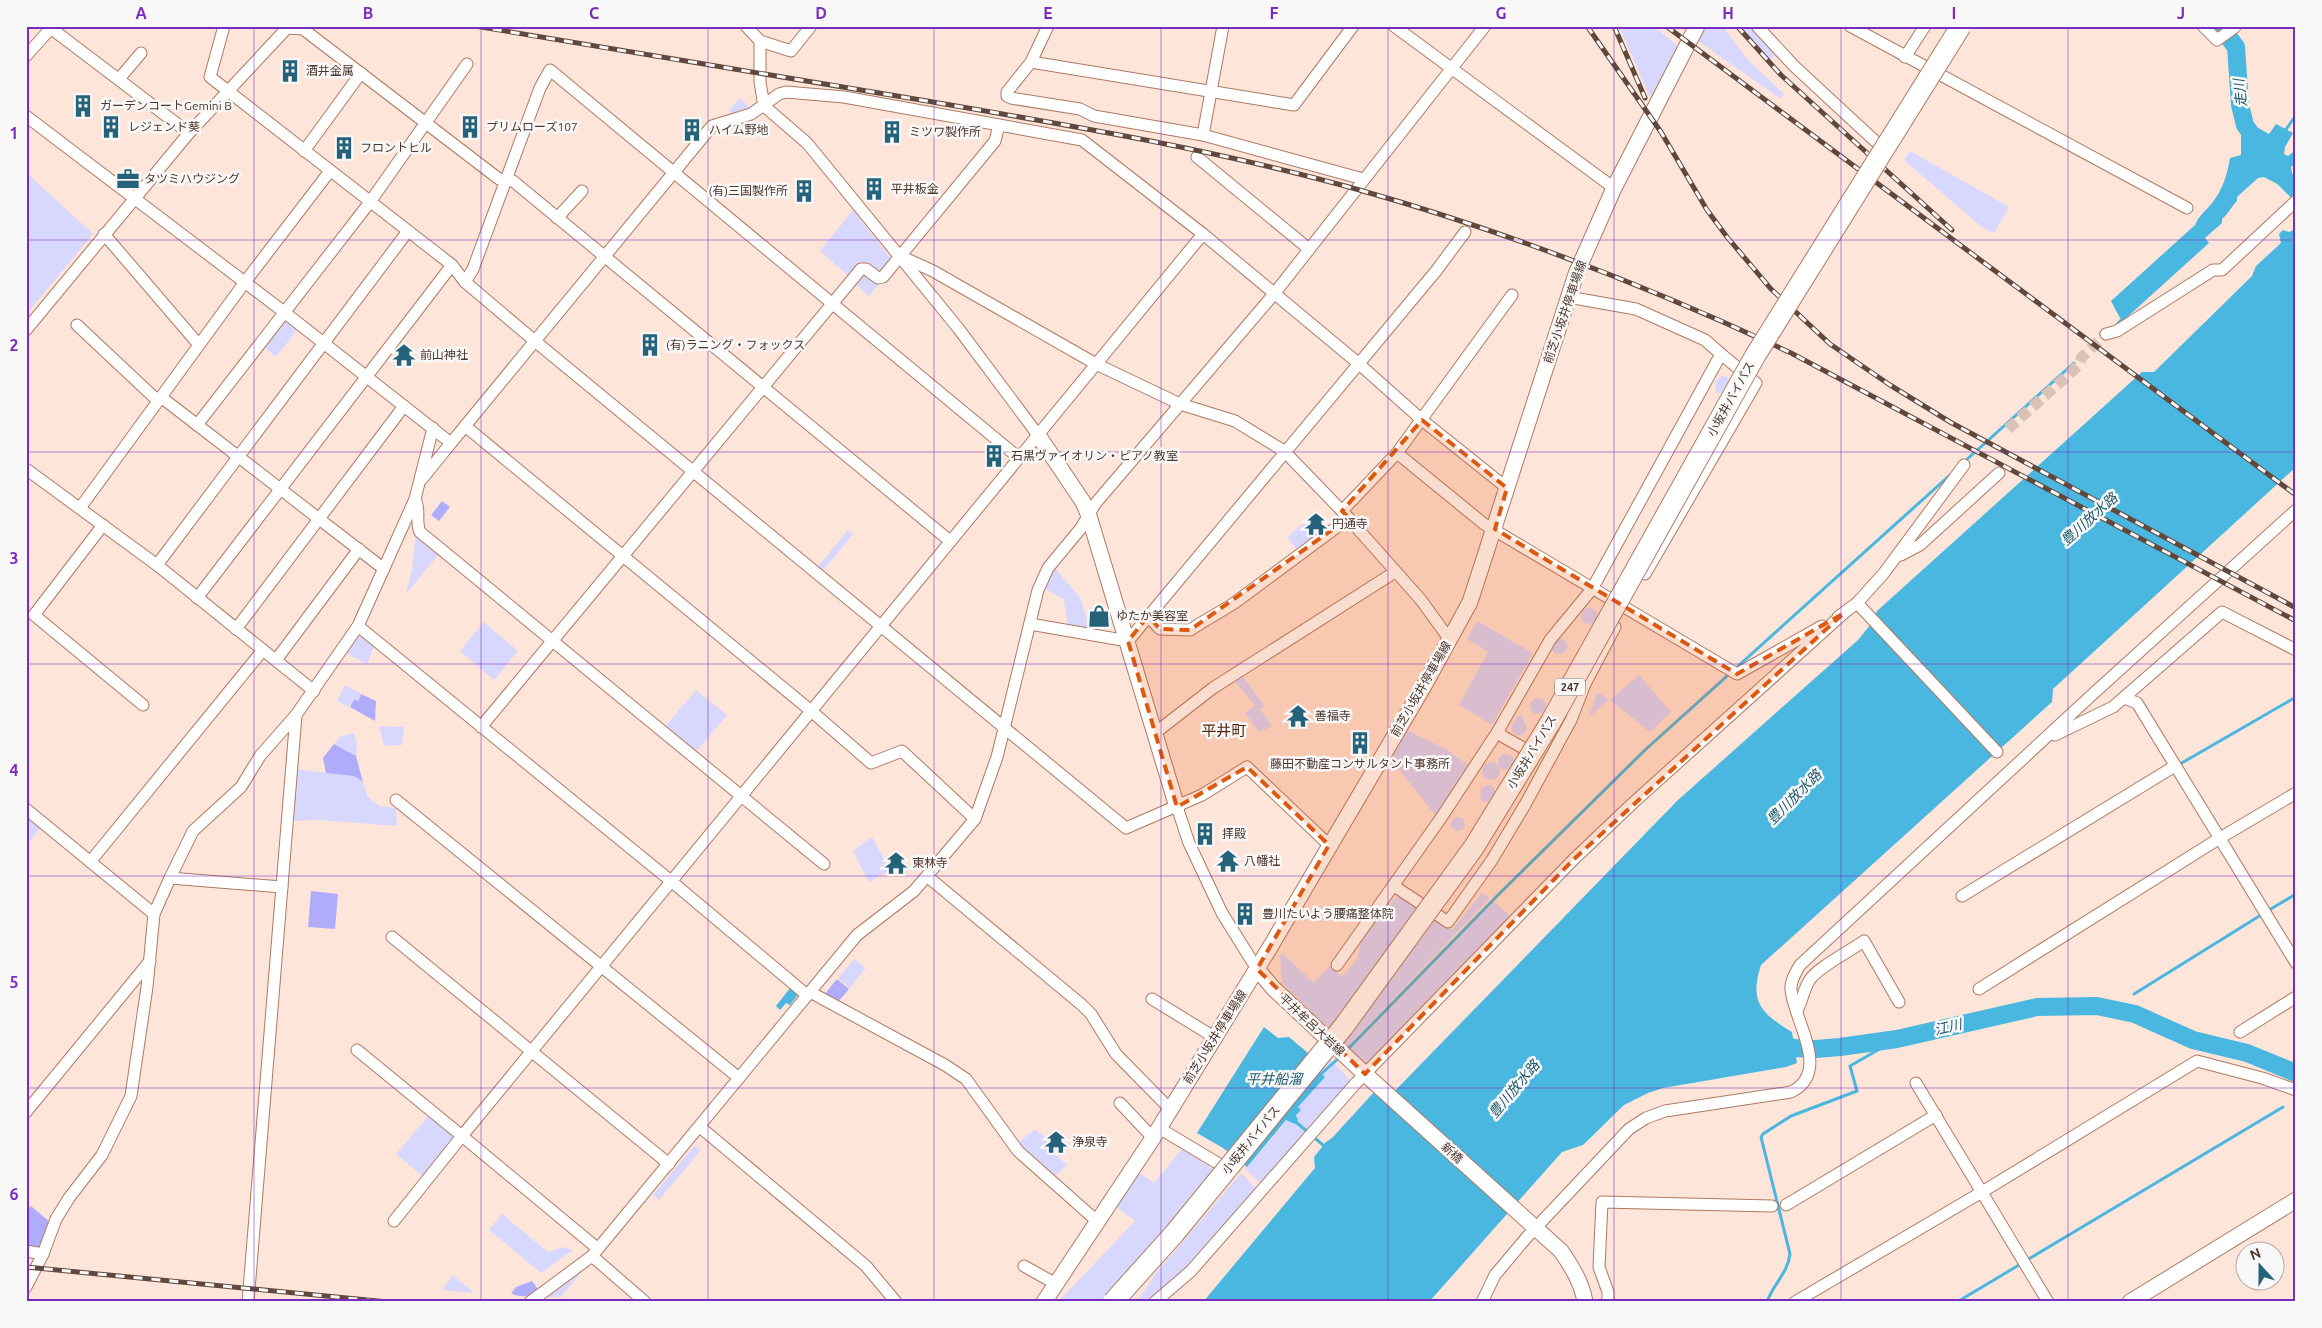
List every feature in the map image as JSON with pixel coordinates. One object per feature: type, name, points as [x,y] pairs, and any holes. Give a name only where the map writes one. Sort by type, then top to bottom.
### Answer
[{"type":"highway","name":"小坂井バイパス","points":[[1113,1302],[1174,1234],[1344,1026],[1474,847],[1550,723],[1755,356],[1960,26]]},
{"type":"main road","name":"前芝小坂井停車場線","points":[[1044,1302],[1156,1133],[1257,969],[1450,640],[1470,602],[1576,274],[1614,188],[1697,26]]},
{"type":"main road","points":[[1038,435],[1083,502],[1128,640],[1177,807]]},
{"type":"main road","name":"平井牟呂大岩線","points":[[1257,969],[1273,988],[1367,1076]]},
{"type":"main road","name":"新橋","points":[[1367,1076],[1535,1228]]},
{"type":"main road","points":[[2130,1302],[2296,1200]]},
{"type":"main road","points":[[1535,1228],[1561,1251],[1574,1269],[1584,1292],[1585,1302]]},
{"type":"street","points":[[224,26],[210,77],[452,265],[465,282],[536,342],[1126,828],[1202,795],[1247,767],[1329,845]]},
{"type":"street","points":[[746,26],[760,41],[791,51],[812,26]]},
{"type":"street","points":[[1048,26],[1030,62],[1007,96],[1080,109],[1094,116],[1203,135],[1363,179]]},
{"type":"street","points":[[1203,135],[1223,26]]},
{"type":"street","points":[[1030,62],[1294,105],[1353,26]]},
{"type":"street","points":[[1394,26],[1614,188]]},
{"type":"street","points":[[530,1302],[595,1252],[865,927],[914,891],[928,877],[975,819],[997,757],[1038,590],[1048,568],[1106,490],[1274,294],[1451,67],[1486,26]]},
{"type":"street","points":[[1757,26],[1794,66],[1875,141]]},
{"type":"street","points":[[1850,26],[2187,208]]},
{"type":"street","points":[[1905,57],[1925,26]]},
{"type":"street","points":[[1941,74],[1972,26]]},
{"type":"street","points":[[2203,26],[2217,40],[2235,27]]},
{"type":"street","points":[[26,56],[50,27],[189,133]]},
{"type":"street","points":[[26,330],[189,133],[287,28],[303,29],[499,179],[513,181],[950,541]]},
{"type":"street","points":[[760,41],[760,82],[764,106],[807,143],[958,328],[1038,435]]},
{"type":"street","points":[[119,79],[141,52]]},
{"type":"street","points":[[197,425],[370,202],[467,64]]},
{"type":"street","points":[[465,282],[473,269],[540,88],[550,70],[1019,458]]},
{"type":"street","points":[[304,151],[361,73]]},
{"type":"street","points":[[420,482],[712,126],[750,114],[764,106],[774,97],[786,92],[844,98],[1082,140],[1203,234],[1358,363],[1422,420],[1507,488]]},
{"type":"street","points":[[26,116],[284,312],[451,443]]},
{"type":"street","points":[[481,727],[862,268],[881,278],[995,141],[999,125]]},
{"type":"street","points":[[1198,157],[1309,249]]},
{"type":"street","points":[[80,508],[245,282],[330,171]]},
{"type":"street","points":[[558,218],[582,191]]},
{"type":"street","points":[[2106,334],[2117,331],[2213,270],[2222,270],[2296,201]]},
{"type":"street","points":[[156,565],[240,457],[408,231]]},
{"type":"street","points":[[1030,624],[1128,640],[1436,271],[1465,232]]},
{"type":"street","points":[[104,234],[199,345]]},
{"type":"street","points":[[394,1221],[810,710],[881,627],[1203,234]]},
{"type":"street","points":[[900,256],[933,271],[1096,364],[1180,404],[1235,421],[1284,451],[1345,514],[1422,600],[1450,640]]},
{"type":"street","points":[[197,598],[452,265]]},
{"type":"street","points":[[1148,616],[1160,629],[1190,630],[1233,604],[1345,514],[1422,420],[1512,295]]},
{"type":"street","points":[[1394,886],[1448,922],[1492,860],[1526,803],[1571,720],[1585,684],[1624,608],[1756,383],[1705,340],[1636,309],[1568,297]]},
{"type":"street","points":[[77,325],[160,399],[281,488],[384,569]]},
{"type":"street","points":[[1337,965],[1394,886],[1498,731],[1550,640],[1592,589],[1722,354]]},
{"type":"street","points":[[236,629],[404,406]]},
{"type":"street","points":[[465,426],[810,710],[871,763],[902,751],[975,819]]},
{"type":"street","points":[[26,1287],[43,1254],[56,1219],[69,1198],[102,1155],[131,1096],[150,961],[154,914],[170,878],[193,831],[241,787],[260,756],[296,715],[358,626],[415,499],[433,428]]},
{"type":"street","points":[[1397,452],[1484,524],[1737,674],[1859,605],[1898,557],[1964,465]]},
{"type":"street","points":[[26,468],[156,565],[314,691]]},
{"type":"street","points":[[1898,557],[1920,544],[1999,473]]},
{"type":"street","points":[[415,499],[419,506],[418,527],[420,532],[824,864]]},
{"type":"street","points":[[1482,1302],[1495,1275],[1535,1228],[1629,1129],[1646,1118],[1665,1112],[1791,1092],[1802,1086],[1809,1076],[1810,1066],[1805,1033],[1791,990],[1793,978],[1800,965],[2296,510]]},
{"type":"street","points":[[103,525],[34,615],[144,705]]},
{"type":"street","points":[[276,660],[359,549]]},
{"type":"street","points":[[1155,734],[1213,688],[1395,572]]},
{"type":"street","points":[[1859,605],[1997,752]]},
{"type":"street","points":[[2044,740],[2112,707],[2222,612],[2296,650]]},
{"type":"street","points":[[1155,1302],[1175,1287],[1191,1271],[1367,1076],[1574,859],[1633,803],[1844,613]]},
{"type":"street","points":[[358,626],[809,994],[945,1065],[966,1079],[1018,1151],[1098,1222]]},
{"type":"street","points":[[90,862],[263,650]]},
{"type":"street","points":[[2124,698],[2137,703],[2296,963]]},
{"type":"street","points":[[248,1302],[296,715]]},
{"type":"street","points":[[1498,731],[1502,736],[1525,749]]},
{"type":"street","points":[[1962,896],[2175,766]]},
{"type":"street","points":[[1979,988],[2296,793]]},
{"type":"street","points":[[396,800],[739,1078]]},
{"type":"street","points":[[1177,807],[1189,843],[1222,913],[1257,969]]},
{"type":"street","points":[[26,809],[154,914]]},
{"type":"street","points":[[928,877],[1082,1005],[1091,1014],[1116,1054],[1170,1109]]},
{"type":"street","points":[[170,878],[282,887]]},
{"type":"street","points":[[392,937],[669,1164]]},
{"type":"street","points":[[1797,1011],[1808,981],[1819,969],[1864,941],[1899,1002]]},
{"type":"street","points":[[26,1112],[150,961]]},
{"type":"street","points":[[2240,1032],[2296,997]]},
{"type":"street","points":[[1152,999],[1214,1037]]},
{"type":"street","points":[[357,1050],[462,1136],[595,1252],[645,1302]]},
{"type":"street","points":[[1795,1302],[1982,1192],[2197,1061],[2262,1078],[2296,1090]]},
{"type":"street","points":[[1916,1083],[2048,1302]]},
{"type":"street","points":[[1120,1103],[1156,1133],[1219,1164]]},
{"type":"street","points":[[1786,1205],[1936,1115]]},
{"type":"street","points":[[700,1127],[866,1266],[896,1302]]},
{"type":"street","points":[[1608,1302],[1608,1292],[1599,1267],[1602,1202],[1772,1206]]},
{"type":"street","points":[[26,1251],[43,1254]]},
{"type":"street","points":[[1024,1266],[1056,1284]]},
{"type":"highlighted area","points":[[1422,420],[1507,488],[1495,529],[1737,674],[1844,613],[1574,859],[1365,1074],[1257,969],[1329,845],[1247,767],[1177,807],[1128,641],[1148,616],[1160,629],[1190,630],[1349,518],[1342,511]]},
{"type":"shaded area","points":[[1619,26],[1653,26],[1678,46],[1653,96],[1650,97]]},
{"type":"shaded area","points":[[1702,26],[1722,26],[1749,61],[1784,94],[1781,99],[1695,39]]},
{"type":"shaded area","points":[[1736,26],[1753,26],[1778,54],[1766,62]]},
{"type":"shaded area","points":[[740,98],[750,108],[732,115],[729,110]]},
{"type":"shaded area","points":[[1910,151],[2009,207],[1994,233],[1983,228],[1904,160]]},
{"type":"shaded area","points":[[26,172],[93,234],[26,315]]},
{"type":"shaded area","points":[[853,210],[893,261],[882,274],[867,266],[851,278],[820,251]]},
{"type":"shaded area","points":[[863,269],[880,283],[869,296],[853,282]]},
{"type":"shaded area","points":[[286,321],[297,330],[276,357],[262,345],[280,322]]},
{"type":"shaded area","points":[[1726,376],[1730,380],[1722,393],[1716,393],[1715,382],[1720,377]]},
{"type":"shaded area","points":[[442,501],[450,507],[439,521],[431,515]]},
{"type":"shaded area","points":[[1304,523],[1316,537],[1298,551],[1287,537]]},
{"type":"shaded area","points":[[416,530],[440,553],[406,594],[412,570]]},
{"type":"shaded area","points":[[848,530],[853,534],[821,573],[816,569]]},
{"type":"shaded area","points":[[1053,566],[1081,599],[1090,632],[1068,628],[1064,599],[1043,588]]},
{"type":"shaded area","points":[[1589,608],[1595,610],[1597,616],[1595,622],[1589,624],[1583,622],[1581,616],[1583,610]]},
{"type":"shaded area","points":[[1477,621],[1533,653],[1492,725],[1459,705],[1488,652],[1467,639]]},
{"type":"shaded area","points":[[484,622],[518,651],[494,680],[460,651]]},
{"type":"shaded area","points":[[359,630],[375,643],[367,664],[344,652]]},
{"type":"shaded area","points":[[1559,638],[1565,640],[1567,646],[1565,652],[1559,654],[1553,652],[1551,646],[1553,640]]},
{"type":"shaded area","points":[[1241,674],[1265,706],[1260,709],[1272,726],[1259,732],[1245,713],[1255,706],[1233,679]]},
{"type":"shaded area","points":[[1639,675],[1671,712],[1650,732],[1610,700]]},
{"type":"shaded area","points":[[345,685],[361,694],[357,701],[353,699],[349,707],[337,701]]},
{"type":"shaded area","points":[[696,690],[727,715],[695,753],[664,728]]},
{"type":"shaded area","points":[[1597,692],[1607,698],[1607,701],[1589,717]]},
{"type":"shaded area","points":[[361,694],[376,701],[375,721],[350,707],[354,699],[358,701]]},
{"type":"shaded area","points":[[1538,698],[1544,700],[1546,706],[1544,712],[1538,714],[1532,712],[1530,706],[1532,700]]},
{"type":"shaded area","points":[[1522,715],[1527,729],[1523,735],[1516,735],[1512,731],[1512,726],[1518,716]]},
{"type":"shaded area","points":[[379,726],[404,727],[402,745],[384,746]]},
{"type":"shaded area","points":[[1404,729],[1446,749],[1468,765],[1436,816],[1388,756]]},
{"type":"shaded area","points":[[354,733],[357,743],[356,756],[334,744],[341,736]]},
{"type":"shaded area","points":[[334,744],[356,756],[363,782],[354,776],[326,773],[323,758]]},
{"type":"shaded area","points":[[1506,754],[1514,762],[1506,770],[1498,762]]},
{"type":"shaded area","points":[[1491,762],[1497,765],[1500,771],[1497,777],[1491,780],[1485,777],[1482,771],[1485,765]]},
{"type":"shaded area","points":[[295,769],[354,776],[363,782],[368,797],[379,806],[396,808],[397,826],[319,820],[291,821]]},
{"type":"shaded area","points":[[1489,784],[1496,792],[1489,801],[1484,802],[1480,798],[1481,788]]},
{"type":"shaded area","points":[[26,815],[42,826],[26,846]]},
{"type":"shaded area","points":[[1455,817],[1461,817],[1465,824],[1461,831],[1455,831],[1451,827],[1451,821]]},
{"type":"shaded area","points":[[872,837],[890,870],[869,882],[853,851]]},
{"type":"shaded area","points":[[311,891],[338,894],[335,929],[308,927]]},
{"type":"shaded area","points":[[1482,893],[1490,898],[1355,1039],[1357,1041],[1493,901],[1512,917],[1369,1065],[1366,1065],[1282,983],[1280,956],[1282,953],[1314,983],[1329,966],[1342,976],[1357,959],[1361,939],[1396,897],[1401,897],[1452,930]]},
{"type":"shaded area","points":[[854,959],[866,968],[850,988],[838,978]]},
{"type":"shaded area","points":[[837,979],[849,989],[838,1002],[824,995]]},
{"type":"shaded area","points":[[1328,1057],[1352,1082],[1263,1183],[1260,1183],[1245,1169],[1287,1120],[1295,1124],[1298,1121],[1298,1109],[1301,1103],[1325,1077],[1317,1070]]},
{"type":"shaded area","points":[[430,1114],[459,1139],[425,1178],[396,1154]]},
{"type":"shaded area","points":[[1035,1129],[1052,1143],[1048,1147],[1067,1165],[1053,1178],[1018,1143]]},
{"type":"shaded area","points":[[695,1145],[701,1150],[659,1200],[653,1195]]},
{"type":"shaded area","points":[[1182,1149],[1215,1170],[1101,1302],[1058,1302],[1135,1221],[1115,1206],[1138,1172],[1154,1183]]},
{"type":"shaded area","points":[[1241,1173],[1257,1189],[1173,1284],[1159,1296],[1148,1302],[1137,1302],[1156,1273]]},
{"type":"shaded area","points":[[31,1206],[51,1223],[39,1249],[26,1248],[26,1211]]},
{"type":"shaded area","points":[[502,1214],[548,1252],[562,1247],[573,1250],[541,1273],[489,1230]]},
{"type":"shaded area","points":[[583,1270],[561,1297],[545,1297]]},
{"type":"shaded area","points":[[453,1275],[474,1293],[442,1290]]},
{"type":"shaded area","points":[[532,1281],[540,1292],[526,1296],[518,1296],[511,1293],[516,1287]]},
{"type":"water","points":[[2246,121],[2269,134],[2276,124],[2293,133],[2285,147],[2284,154],[2288,156],[2296,150],[2296,163],[2291,167],[2294,184],[2287,189],[2264,177],[2258,178],[2237,197],[2237,201],[2222,219],[2222,223],[2205,238],[2209,243],[2125,319],[2120,318],[2111,301],[2195,225],[2212,203],[2224,182],[2230,158],[2241,155],[2241,122]]},
{"type":"water","name":"豊川放水路","points":[[2296,229],[2296,467],[2053,689],[2052,702],[1761,965],[1756,988],[1757,997],[1760,1005],[1772,1019],[1792,1032],[1797,1063],[1786,1067],[1663,1088],[1624,1105],[1583,1145],[1562,1152],[1429,1302],[1203,1302],[1315,1168],[1314,1157],[1326,1142],[1332,1138],[1375,1091],[1386,1100],[1678,800],[1858,640],[1871,624],[1877,611],[2142,372],[2154,372],[2252,276],[2256,266],[2281,243],[2279,234],[2283,230],[2289,232]]},
{"type":"water","points":[[791,987],[799,993],[790,1005],[786,1003],[780,1010],[776,1006]]},
{"type":"water","name":"平井船溜","points":[[1264,1027],[1278,1038],[1289,1037],[1308,1053],[1305,1058],[1325,1077],[1298,1107],[1301,1110],[1296,1115],[1298,1120],[1295,1124],[1286,1120],[1247,1167],[1223,1148],[1197,1133]]},
{"type":"waterway","name":"走川","points":[[2220,26],[2236,47],[2240,105],[2245,125],[2256,141]]},
{"type":"waterway","points":[[2285,131],[2296,115]]},
{"type":"waterway","points":[[2275,169],[2296,190]]},
{"type":"waterway","points":[[2115,327],[2123,318],[2122,315]]},
{"type":"waterway","points":[[1964,462],[2074,363]]},
{"type":"waterway","points":[[1347,1050],[1498,895],[1645,750],[1950,475]]},
{"type":"waterway","points":[[2180,764],[2296,697]]},
{"type":"waterway","points":[[2269,910],[2296,894]]},
{"type":"waterway","points":[[2134,994],[2261,915]]},
{"type":"waterway","name":"江川","points":[[1771,1042],[1794,1048],[1840,1047],[1897,1039],[2037,1007],[2097,1006],[2135,1014],[2193,1040],[2247,1053],[2296,1073]]},
{"type":"waterway","points":[[1767,1302],[1789,1261],[1790,1254],[1761,1137],[1791,1116],[1857,1091],[1850,1066],[1897,1039]]},
{"type":"waterway","points":[[1321,1074],[1341,1056]]},
{"type":"waterway","points":[[2027,1260],[2283,1107]]},
{"type":"waterway","points":[[1296,1122],[1323,1145]]},
{"type":"waterway","points":[[1957,1302],[2019,1265]]},
{"type":"tunnel","points":[[2008,429],[2078,366],[2082,357],[2106,334]]},
{"type":"railway","points":[[475,26],[921,100],[1140,139],[1302,175],[1412,205],[1522,242],[1631,283],[1791,353],[2296,621]]},
{"type":"railway","points":[[1587,26],[1661,132],[1707,210],[1727,237],[1771,289],[1830,344],[1890,385],[1950,422],[2296,608]]},
{"type":"railway","points":[[1614,26],[1645,98]]},
{"type":"railway","points":[[1666,26],[2296,495]]},
{"type":"railway","points":[[1737,26],[1781,75],[1952,230]]},
{"type":"railway","points":[[26,1267],[388,1302]]},
{"type":"place","name":"酒井金属","points":[[290,71]]},
{"type":"place","name":"ガーデンコートGemini B","points":[[83,106]]},
{"type":"place","name":"レジェンド葵","points":[[111,127]]},
{"type":"place","name":"プリムローズ107","points":[[470,127]]},
{"type":"place","name":"ハイム野地","points":[[692,130]]},
{"type":"place","name":"ミツワ製作所","points":[[892,132]]},
{"type":"place","name":"フロントヒル","points":[[344,148]]},
{"type":"place","name":"タツミハウジング","points":[[128,179]]},
{"type":"place","name":"平井板金","points":[[874,189]]},
{"type":"place","name":"(有)三国製作所","points":[[804,191]]},
{"type":"place","name":"(有)ラニング・フォックス","points":[[650,345]]},
{"type":"place","name":"前山神社","points":[[404,355]]},
{"type":"place","name":"石黒ヴァイオリン・ピアノ教室","points":[[994,456]]},
{"type":"place","name":"円通寺","points":[[1316,524]]},
{"type":"place","name":"ゆたか美容室","points":[[1099,616]]},
{"type":"place","name":"善福寺","points":[[1298,716]]},
{"type":"place","name":"藤田不動産コンサルタント事務所","points":[[1360,743]]},
{"type":"place","name":"拝殿","points":[[1205,834]]},
{"type":"place","name":"八幡社","points":[[1228,861]]},
{"type":"place","name":"東林寺","points":[[896,863]]},
{"type":"place","name":"豊川たいよう腰痛整体院","points":[[1245,914]]},
{"type":"place","name":"浄泉寺","points":[[1056,1142]]},
{"type":"district","name":"平井町","points":[[1224,731]]}]
